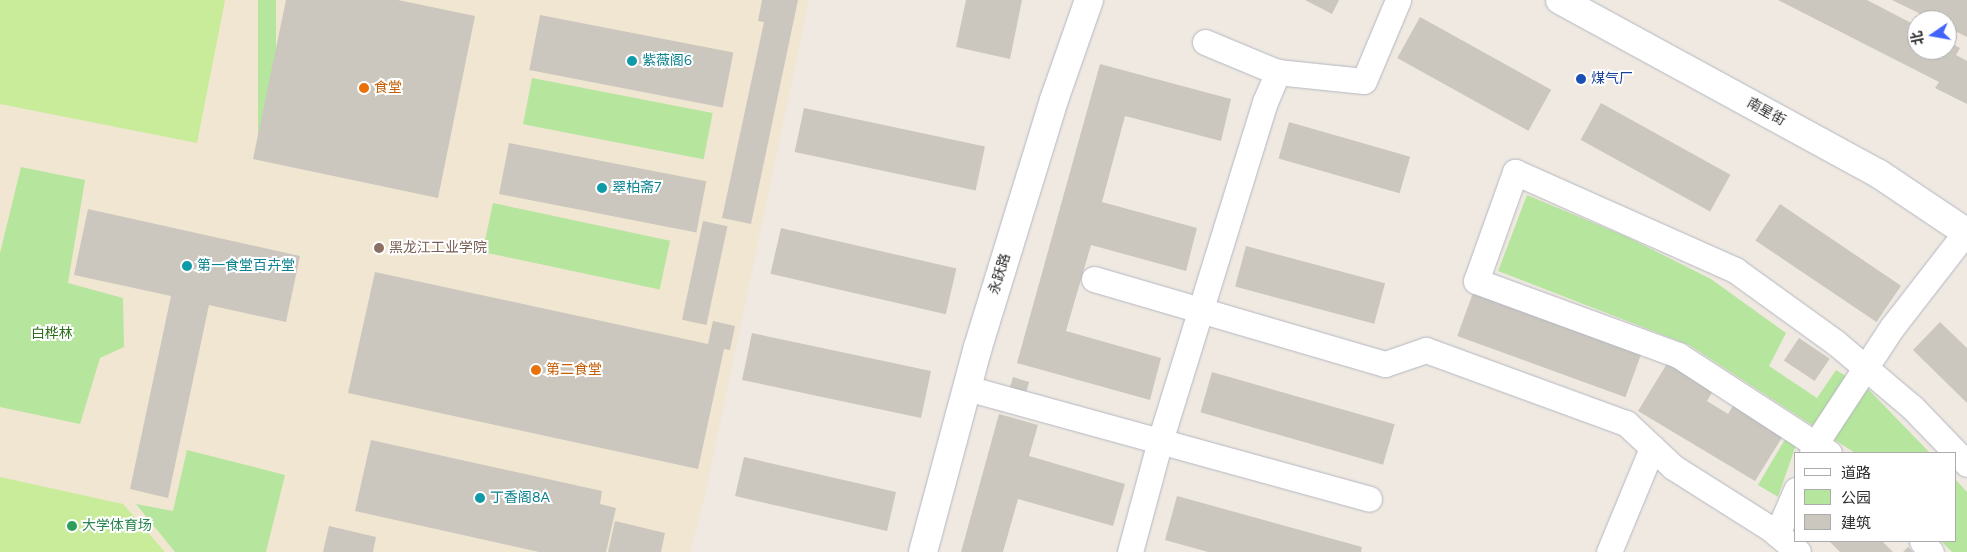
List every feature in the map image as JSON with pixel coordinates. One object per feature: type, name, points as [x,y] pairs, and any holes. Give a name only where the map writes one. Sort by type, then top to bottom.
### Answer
[{"type":"street","name":"永跃路","points":[[923,552],[967,388],[1054,100],[1089,0]]},
{"type":"street","points":[[1205,42],[1278,72],[1364,81],[1398,0]]},
{"type":"street","name":"南星街","points":[[1560,0],[1879,174],[1966,232]]},
{"type":"street","points":[[1130,552],[1160,442],[1266,102],[1278,72]]},
{"type":"street","points":[[1955,452],[1912,407],[1865,367],[1835,342],[1735,270],[1515,172],[1476,281],[1678,355],[1819,450],[1865,367],[1893,326],[1966,232]]},
{"type":"street","points":[[1094,279],[1386,364],[1426,350],[1626,423],[1673,467],[1777,534],[1798,552]]},
{"type":"street","points":[[967,388],[1369,499]]},
{"type":"street","points":[[1609,552],[1652,448]]},
{"type":"street","points":[[1957,454],[1967,464]]},
{"type":"street","points":[[1777,534],[1794,495]]},
{"type":"street","points":[[1923,542],[1931,552]]},
{"type":"shaded area","name":"黑龙江工业学院","points":[[0,0],[809,0],[705,495],[690,552],[0,552]]},
{"type":"green space","points":[[0,0],[225,0],[197,143],[0,104]]},
{"type":"green space","points":[[258,0],[276,0],[276,159],[258,159]]},
{"type":"green space","points":[[532,78],[713,113],[704,159],[523,124]]},
{"type":"green space","name":"白桦林","points":[[21,167],[85,180],[68,283],[123,298],[124,347],[100,358],[80,424],[0,407],[0,253]]},
{"type":"green space","points":[[1527,195],[1627,237],[1711,279],[1786,333],[1769,366],[1817,398],[1836,370],[1869,390],[1929,452],[1853,452],[1689,345],[1498,271]]},
{"type":"green space","points":[[493,203],[670,241],[660,290],[483,252]]},
{"type":"green space","points":[[1787,436],[1797,442],[1778,497],[1758,485]]},
{"type":"green space","points":[[187,450],[285,475],[266,552],[175,552],[136,504],[173,511]]},
{"type":"green space","name":"大学体育场","points":[[0,477],[123,504],[165,552],[0,552]]},
{"type":"green space","points":[[1957,481],[1967,492],[1967,552],[1952,552],[1942,542],[1957,542]]},
{"type":"building","name":"食堂","points":[[286,0],[398,0],[475,16],[438,198],[253,159]]},
{"type":"building","points":[[762,0],[798,0],[751,224],[722,218],[764,22],[758,21]]},
{"type":"building","points":[[966,0],[1022,0],[1010,59],[956,47]]},
{"type":"building","points":[[1305,0],[1339,0],[1332,14]]},
{"type":"building","points":[[1778,0],[1867,0],[1907,21],[1907,60],[1957,60],[1957,56],[1967,61],[1967,104],[1935,88],[1939,82]]},
{"type":"building","points":[[1892,0],[1967,0],[1967,37],[1957,32],[1957,10],[1912,10]]},
{"type":"building","name":"紫薇阁6","points":[[540,15],[733,53],[723,108],[529,70]]},
{"type":"building","points":[[1420,17],[1551,90],[1528,131],[1397,58]]},
{"type":"building","points":[[1100,64],[1231,99],[1221,141],[1125,116],[1102,202],[1197,228],[1186,271],[1091,245],[1066,331],[1161,358],[1150,400],[1017,363]]},
{"type":"building","points":[[1601,103],[1730,175],[1710,211],[1581,140]]},
{"type":"building","points":[[804,108],[985,146],[976,190],[795,152]]},
{"type":"building","points":[[1289,122],[1410,157],[1400,193],[1279,159]]},
{"type":"building","name":"翠柏斋7","points":[[509,143],[706,181],[696,232],[499,194]]},
{"type":"building","points":[[1780,204],[1901,286],[1876,322],[1755,240]]},
{"type":"building","name":"第一食堂百卉堂","points":[[88,209],[300,256],[286,322],[209,305],[168,498],[130,489],[171,296],[74,275]]},
{"type":"building","points":[[703,221],[727,226],[706,325],[682,320]]},
{"type":"building","points":[[781,228],[956,268],[946,314],[770,274]]},
{"type":"building","points":[[1246,246],[1385,283],[1374,324],[1235,287]]},
{"type":"building","name":"第二食堂","points":[[375,272],[708,344],[713,321],[735,326],[730,350],[724,349],[698,469],[348,393]]},
{"type":"building","points":[[1474,290],[1642,351],[1625,397],[1457,336]]},
{"type":"building","points":[[1940,322],[1967,348],[1967,403],[1913,350]]},
{"type":"building","points":[[752,333],[931,371],[921,418],[742,380]]},
{"type":"building","points":[[1799,338],[1830,359],[1815,381],[1784,360]]},
{"type":"building","points":[[1668,362],[1714,389],[1707,401],[1728,414],[1736,401],[1786,431],[1755,481],[1638,411]]},
{"type":"building","points":[[1212,372],[1395,424],[1383,465],[1200,412]]},
{"type":"building","points":[[1013,377],[1029,382],[1025,395],[1009,390]]},
{"type":"building","points":[[999,414],[1038,425],[1029,456],[1125,484],[1113,526],[1018,499],[1003,552],[961,552]]},
{"type":"building","name":"丁香阁8A","points":[[371,440],[602,491],[600,504],[616,508],[606,552],[539,552],[355,511]]},
{"type":"building","points":[[744,457],[896,492],[887,531],[735,496]]},
{"type":"building","points":[[1177,496],[1362,547],[1361,552],[1208,552],[1165,540]]},
{"type":"building","points":[[615,521],[665,533],[661,552],[608,552]]},
{"type":"building","points":[[329,526],[376,537],[373,552],[323,552]]},
{"type":"building","points":[[1830,542],[1883,542],[1893,552],[1840,552]]},
{"type":"building","points":[[1908,547],[1913,552],[1903,552]]},
{"type":"place","name":"紫薇阁6","points":[[632,61]]},
{"type":"place","name":"煤气厂","points":[[1581,79]]},
{"type":"place","name":"食堂","points":[[364,88]]},
{"type":"place","name":"翠柏斋7","points":[[602,188]]},
{"type":"place","name":"黑龙江工业学院","points":[[379,248]]},
{"type":"place","name":"第一食堂百卉堂","points":[[187,266]]},
{"type":"place","name":"第二食堂","points":[[536,370]]},
{"type":"place","name":"丁香阁8A","points":[[480,498]]},
{"type":"place","name":"大学体育场","points":[[72,526]]}]
